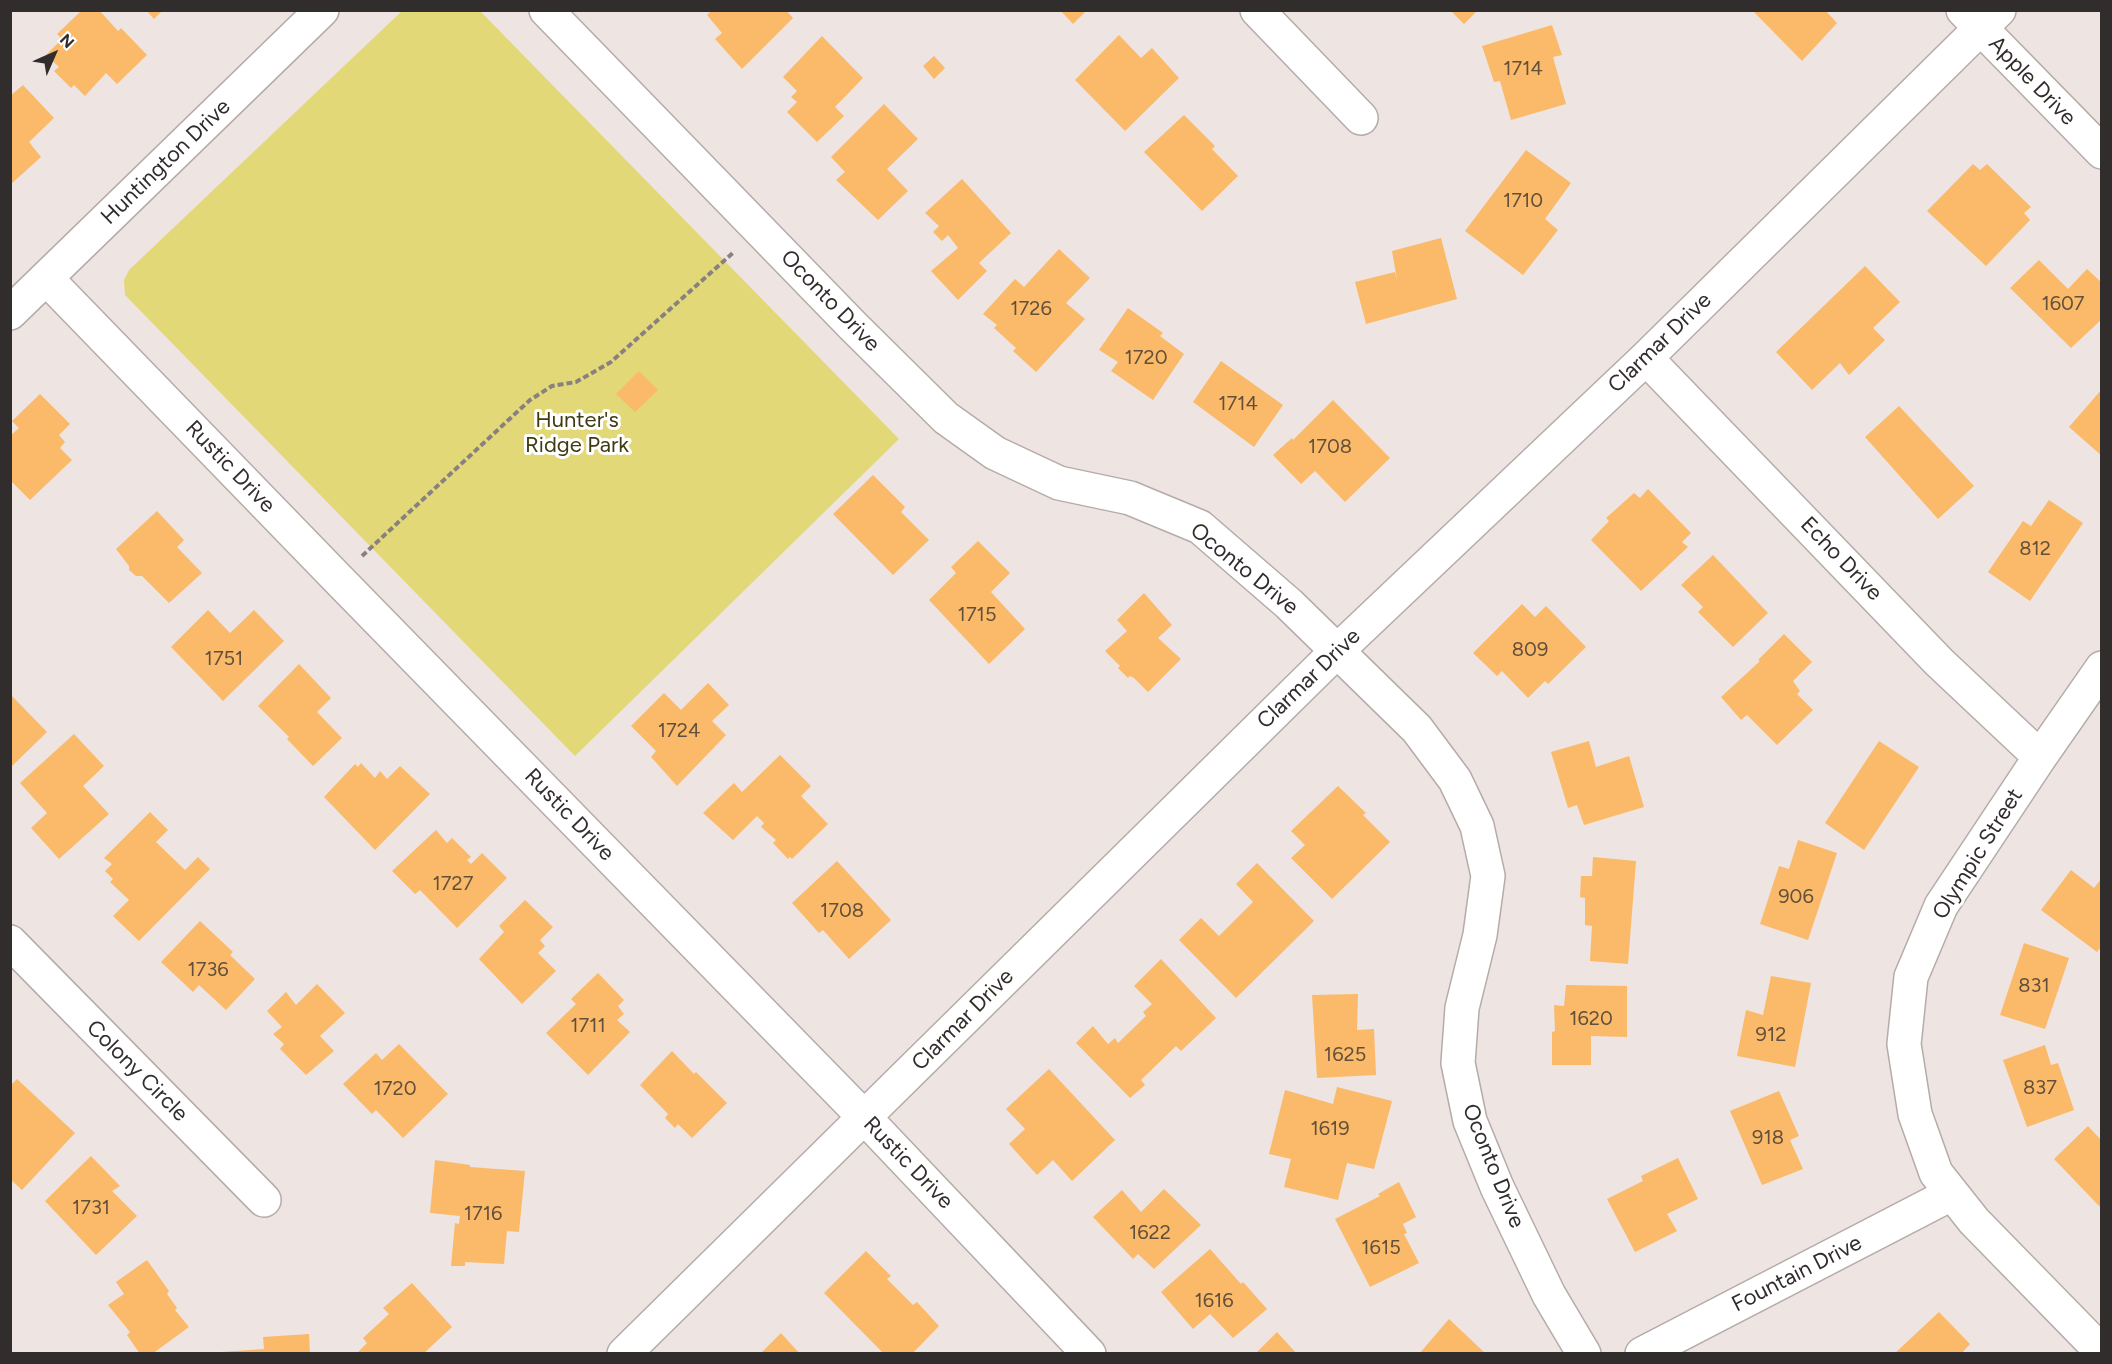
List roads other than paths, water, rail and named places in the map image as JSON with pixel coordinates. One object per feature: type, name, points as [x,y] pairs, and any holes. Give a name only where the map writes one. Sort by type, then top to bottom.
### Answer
[{"type":"street","name":"Huntington Drive","points":[[10,313],[322,10]]},
{"type":"street","name":"Oconto Drive","points":[[546,10],[853,326],[946,418],[995,453],[1059,483],[1130,498],[1200,527],[1289,604],[1417,729],[1455,780],[1477,826],[1488,876],[1480,935],[1462,1008],[1458,1063],[1470,1121],[1497,1186],[1549,1295],[1584,1353]]},
{"type":"street","points":[[1257,10],[1361,118]]},
{"type":"street","name":"Apple Drive","points":[[1981,16],[2102,152]]},
{"type":"street","name":"Clarmar Drive","points":[[624,1353],[1337,651],[1646,358],[1981,16]]},
{"type":"street","name":"Rustic Drive","points":[[47,279],[864,1117],[1089,1353]]},
{"type":"street","name":"Echo Drive","points":[[1646,358],[1939,662],[2040,757]]},
{"type":"street","name":"Olympic Street","points":[[2102,668],[1941,906],[1911,976],[1904,1044],[1915,1114],[1936,1173],[1974,1221],[2102,1352]]},
{"type":"street","name":"Colony Circle","points":[[10,942],[264,1200]]},
{"type":"street","name":"Fountain Drive","points":[[1642,1353],[1951,1194]]},
{"type":"park label","name":"Hunter's Ridge Park","points":[[577,434]]}]
